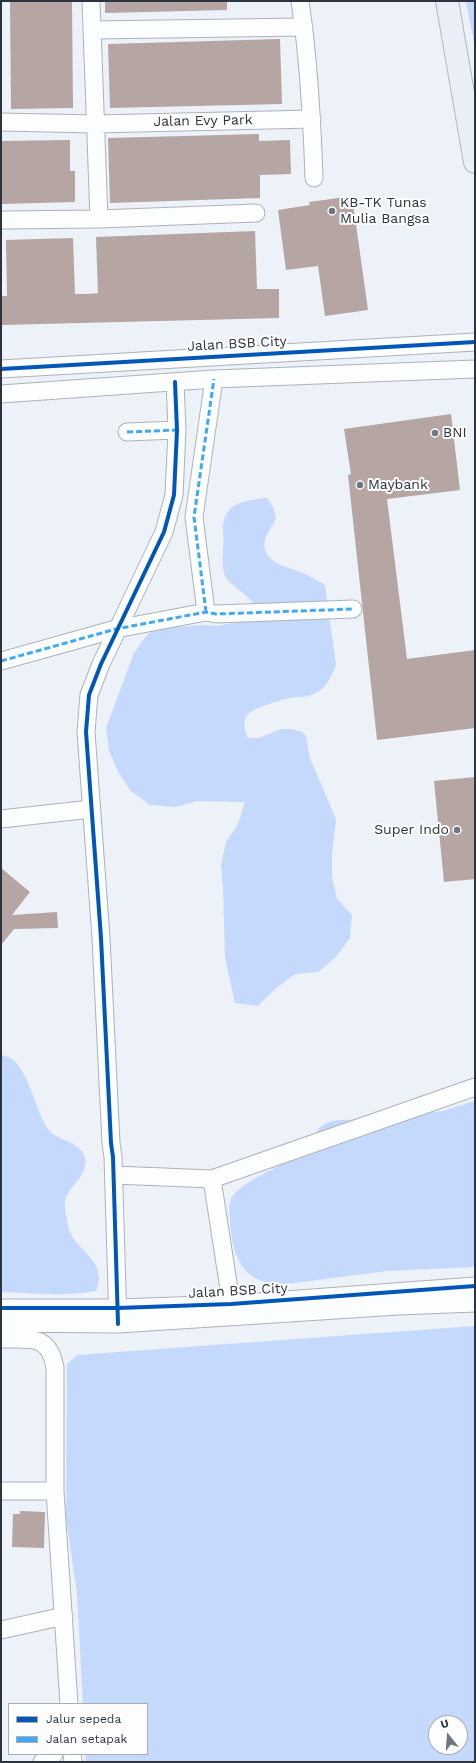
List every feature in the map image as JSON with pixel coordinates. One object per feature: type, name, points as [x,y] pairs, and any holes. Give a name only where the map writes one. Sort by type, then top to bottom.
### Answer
[{"type":"main road","points":[[447,1],[475,162]]},
{"type":"street","points":[[91,1],[99,219]]},
{"type":"street","points":[[300,1],[304,27],[312,119],[314,178]]},
{"type":"street","points":[[92,30],[304,27]]},
{"type":"street","name":"Jalan Evy Park","points":[[1,122],[95,124],[312,119]]},
{"type":"street","points":[[1,220],[99,219],[256,213]]},
{"type":"street","name":"Jalan BSB City","points":[[1,369],[475,342]]},
{"type":"street","points":[[308,352],[310,376]]},
{"type":"street","points":[[1,394],[214,379],[475,369]]},
{"type":"street","points":[[206,612],[194,517],[214,379]]},
{"type":"street","points":[[118,1316],[114,1175],[101,938],[86,732],[89,695],[116,629],[164,532],[174,495],[177,430],[175,382]]},
{"type":"street","points":[[127,432],[177,430]]},
{"type":"street","points":[[1,661],[116,629],[206,612],[216,614],[353,609]]},
{"type":"street","points":[[1,819],[91,809]]},
{"type":"street","points":[[114,1175],[212,1179],[475,1087]]},
{"type":"street","points":[[212,1179],[232,1311]]},
{"type":"street","name":"Jalan BSB City","points":[[232,1311],[475,1286]]},
{"type":"street","name":"Jalan BSB City","points":[[1,1323],[232,1311],[475,1303]]},
{"type":"street","name":"Jalan BSB City","points":[[1,1308],[118,1316]]},
{"type":"street","points":[[1,1339],[38,1341],[45,1344],[53,1355],[55,1368],[55,1491],[69,1703]]},
{"type":"street","points":[[1,1491],[55,1491]]},
{"type":"street","points":[[2,1629],[64,1616]]},
{"type":"street","points":[[42,1762],[52,1755]]},
{"type":"shaded area","points":[[466,1],[475,1],[475,48]]},
{"type":"shaded area","points":[[267,498],[273,507],[276,518],[265,540],[267,554],[278,563],[308,575],[325,585],[336,665],[328,682],[318,692],[308,696],[293,697],[282,700],[256,709],[245,719],[245,730],[248,738],[259,738],[281,729],[292,729],[302,732],[306,736],[310,758],[336,819],[332,854],[332,877],[337,899],[352,915],[350,938],[336,957],[318,972],[295,974],[276,988],[258,1006],[235,1003],[225,957],[221,865],[226,842],[238,824],[245,802],[198,801],[175,807],[150,805],[131,791],[118,772],[109,750],[106,728],[134,653],[147,635],[157,628],[206,625],[217,626],[239,622],[250,615],[254,604],[225,576],[223,564],[224,519],[232,507],[238,504],[245,501]]},
{"type":"shaded area","points":[[1,1055],[12,1059],[23,1072],[44,1121],[51,1133],[73,1144],[82,1152],[85,1158],[84,1170],[70,1190],[65,1201],[65,1207],[71,1235],[89,1256],[98,1271],[99,1280],[96,1291],[73,1294],[1,1292]]},
{"type":"shaded area","points":[[475,1101],[475,1267],[387,1271],[279,1285],[266,1283],[256,1278],[241,1265],[231,1235],[229,1211],[231,1199],[251,1181],[294,1157],[310,1143],[322,1126],[336,1120],[443,1111]]},
{"type":"shaded area","points":[[475,1326],[475,1762],[86,1762],[85,1755],[148,1755],[148,1703],[83,1703],[77,1593],[66,1518],[67,1364],[77,1355]]},
{"type":"building","points":[[10,1],[72,1],[73,108],[11,109]]},
{"type":"building","points":[[105,1],[227,1],[227,10],[105,13]]},
{"type":"building","points":[[280,39],[282,104],[110,108],[108,44]]},
{"type":"building","points":[[259,134],[259,141],[290,140],[291,174],[260,175],[260,198],[110,203],[108,138]]},
{"type":"building","points":[[70,140],[70,171],[75,171],[75,202],[1,204],[1,141]]},
{"type":"building","points":[[352,196],[368,310],[325,316],[318,266],[286,270],[278,210],[310,205],[309,202]]},
{"type":"building","points":[[255,231],[257,289],[279,289],[279,318],[1,325],[1,296],[7,296],[6,240],[73,238],[75,294],[88,294],[98,293],[96,237]]},
{"type":"building","points":[[451,414],[460,490],[387,499],[407,659],[475,650],[475,728],[377,740],[348,475],[351,474],[344,429]]},
{"type":"building","name":"Super Indo","points":[[475,777],[475,879],[444,882],[434,781]]},
{"type":"building","points":[[1,868],[30,892],[12,915],[57,912],[58,928],[14,929],[1,945]]},
{"type":"building","points":[[20,1511],[45,1512],[44,1548],[12,1547],[13,1514],[20,1514]]},
{"type":"marked path","points":[[206,612],[194,517],[214,379]]},
{"type":"marked path","points":[[127,432],[177,430]]},
{"type":"marked path","points":[[1,661],[116,629],[206,612],[216,614],[353,609]]},
{"type":"cycle path","points":[[1,369],[475,342]]},
{"type":"cycle path","points":[[118,1324],[113,1157],[111,1143],[101,938],[86,732],[89,695],[101,664],[164,532],[174,495],[177,430],[175,382]]},
{"type":"cycle path","points":[[1,1308],[118,1308],[231,1304],[475,1286]]},
{"type":"place","name":"KB-TK Tunas Mulia Bangsa","points":[[332,211]]},
{"type":"place","name":"BNI","points":[[435,433]]},
{"type":"place","name":"Maybank","points":[[360,485]]},
{"type":"place","name":"Super Indo","points":[[457,830]]}]
